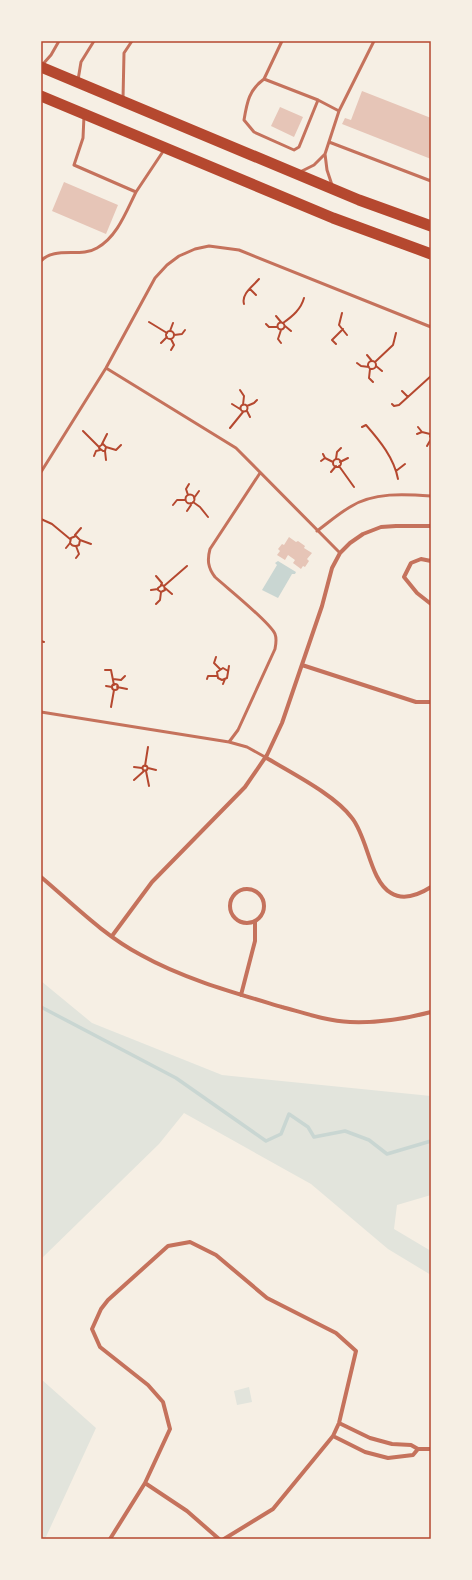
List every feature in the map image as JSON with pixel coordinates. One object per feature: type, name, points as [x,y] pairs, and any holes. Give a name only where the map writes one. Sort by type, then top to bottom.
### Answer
[{"type":"highway","points":[[41,67],[334,190],[431,226]]},
{"type":"highway","points":[[41,96],[333,218],[431,254]]},
{"type":"street","points":[[112,936],[152,882],[246,787],[265,757],[282,723],[322,606],[332,568],[340,553],[350,543],[363,534],[381,527],[431,526]]},
{"type":"street","points":[[431,560],[421,559],[411,563],[404,577],[417,593],[431,604]]},
{"type":"street","points":[[302,665],[416,702],[431,702]]},
{"type":"street","points":[[265,757],[310,784],[352,818],[361,834],[375,873],[382,884],[391,893],[402,896],[414,896],[431,887]]},
{"type":"street","points":[[41,876],[90,921],[140,955],[171,970],[241,995],[321,1018],[349,1022],[378,1021],[411,1017],[431,1012]]},
{"type":"street","points":[[241,995],[255,941],[255,921],[263,913],[264,902],[261,896],[252,890],[241,890],[232,897],[229,908],[231,913],[239,922],[244,923],[255,921]]},
{"type":"street","points":[[110,1539],[145,1484],[170,1429],[164,1402],[148,1385],[100,1347],[92,1329],[101,1309],[108,1300],[168,1246],[190,1242],[216,1255],[266,1298],[336,1333],[356,1351],[339,1423],[334,1436],[273,1510],[224,1539]]},
{"type":"street","points":[[339,1423],[370,1438],[392,1444],[411,1445],[418,1449],[431,1449]]},
{"type":"street","points":[[334,1436],[365,1452],[388,1458],[413,1455],[418,1449]]},
{"type":"street","points":[[145,1484],[187,1511],[219,1539]]},
{"type":"lane","points":[[41,67],[51,55],[58,41]]},
{"type":"lane","points":[[78,82],[81,62],[94,41]]},
{"type":"lane","points":[[123,101],[124,53],[132,41]]},
{"type":"lane","points":[[282,41],[264,79],[254,86],[247,103],[244,120],[254,132],[294,150],[299,147],[318,100]]},
{"type":"lane","points":[[334,190],[330,182],[325,154],[339,111],[374,41]]},
{"type":"lane","points":[[264,79],[318,100],[339,111]]},
{"type":"lane","points":[[84,114],[83,138],[74,165],[136,192]]},
{"type":"lane","points":[[329,142],[431,181]]},
{"type":"lane","points":[[41,261],[54,253],[72,254],[95,250],[107,241],[115,231],[136,192],[165,149]]},
{"type":"lane","points":[[297,174],[314,164],[325,154]]},
{"type":"lane","points":[[41,472],[106,368],[155,278],[167,265],[179,256],[209,246],[239,250],[431,327]]},
{"type":"lane","points":[[106,368],[236,448],[340,553]]},
{"type":"lane","points":[[230,742],[238,730],[275,649],[276,641],[274,632],[267,623],[210,570],[208,556],[210,549],[260,473]]},
{"type":"lane","points":[[317,531],[351,506],[369,499],[391,495],[410,494],[431,496]]},
{"type":"lane","points":[[41,712],[230,742],[247,747],[265,757]]},
{"type":"path","points":[[244,304],[242,300],[244,294],[259,279]]},
{"type":"path","points":[[250,289],[256,295]]},
{"type":"path","points":[[277,327],[278,324],[283,324],[293,316],[302,305],[304,298]]},
{"type":"path","points":[[342,313],[339,325],[347,335]]},
{"type":"path","points":[[276,316],[291,331]]},
{"type":"path","points":[[149,322],[167,333]]},
{"type":"path","points":[[167,333],[170,331],[173,323]]},
{"type":"path","points":[[266,324],[270,327],[277,327],[281,330]]},
{"type":"path","points":[[281,343],[278,339],[281,330],[283,329],[283,324]]},
{"type":"path","points":[[336,344],[332,340],[343,329]]},
{"type":"path","points":[[171,339],[174,335],[182,334],[185,330]]},
{"type":"path","points":[[170,331],[173,332],[174,335]]},
{"type":"path","points":[[161,343],[167,337],[167,333]]},
{"type":"path","points":[[372,382],[369,378],[369,363],[374,362],[393,345],[396,333]]},
{"type":"path","points":[[167,337],[171,339],[174,345],[171,350]]},
{"type":"path","points":[[367,355],[382,371]]},
{"type":"path","points":[[357,363],[361,366],[374,369],[376,366]]},
{"type":"path","points":[[392,404],[394,406],[399,405],[431,376]]},
{"type":"path","points":[[240,390],[244,396],[243,405],[240,409]]},
{"type":"path","points":[[402,391],[408,397]]},
{"type":"path","points":[[243,405],[247,406],[257,400]]},
{"type":"path","points":[[232,404],[244,412]]},
{"type":"path","points":[[247,406],[247,411],[250,417]]},
{"type":"path","points":[[230,428],[244,412],[247,411]]},
{"type":"path","points":[[362,427],[366,425],[376,436],[390,458],[398,479]]},
{"type":"path","points":[[418,427],[422,432]]},
{"type":"path","points":[[82,431],[99,447],[100,450]]},
{"type":"path","points":[[417,434],[422,432],[430,434],[431,439],[427,446]]},
{"type":"path","points":[[99,447],[108,434]]},
{"type":"path","points":[[102,444],[105,444],[106,448],[116,450],[121,445]]},
{"type":"path","points":[[106,448],[106,460]]},
{"type":"path","points":[[333,462],[336,459],[337,452],[341,448]]},
{"type":"path","points":[[94,456],[96,451],[105,451]]},
{"type":"path","points":[[322,454],[336,466]]},
{"type":"path","points":[[321,461],[326,458]]},
{"type":"path","points":[[348,458],[340,462],[339,466],[354,487]]},
{"type":"path","points":[[336,459],[340,462]]},
{"type":"path","points":[[396,471],[405,464]]},
{"type":"path","points":[[331,472],[336,466]]},
{"type":"path","points":[[185,500],[188,494],[186,489],[189,484]]},
{"type":"path","points":[[187,511],[199,492]]},
{"type":"path","points":[[188,494],[193,495],[194,498]]},
{"type":"path","points":[[173,505],[176,500],[185,500],[187,503],[192,503],[200,507],[208,517]]},
{"type":"path","points":[[41,519],[52,524],[70,539]]},
{"type":"path","points":[[70,539],[81,528]]},
{"type":"path","points":[[74,536],[77,536],[80,540],[91,544]]},
{"type":"path","points":[[66,548],[70,543],[70,539]]},
{"type":"path","points":[[76,546],[79,544],[80,540]]},
{"type":"path","points":[[70,543],[76,546],[79,554],[76,558]]},
{"type":"path","points":[[150,590],[158,589],[164,586],[187,566]]},
{"type":"path","points":[[156,576],[172,594]]},
{"type":"path","points":[[156,604],[160,600],[161,592],[164,591],[164,586]]},
{"type":"path","points":[[158,589],[161,592]]},
{"type":"path","points":[[216,657],[214,663],[220,669],[223,668],[228,671]]},
{"type":"path","points":[[224,684],[225,679],[228,676],[229,666]]},
{"type":"path","points":[[217,676],[217,672],[220,669]]},
{"type":"path","points":[[105,670],[111,670],[114,684],[117,687],[127,689]]},
{"type":"path","points":[[113,679],[121,680],[125,676]]},
{"type":"path","points":[[207,679],[208,676],[217,676],[222,680],[225,679]]},
{"type":"path","points":[[112,688],[114,684]]},
{"type":"path","points":[[106,686],[114,690]]},
{"type":"path","points":[[112,707],[114,690],[117,690],[117,687]]},
{"type":"path","points":[[148,747],[144,770],[149,786]]},
{"type":"path","points":[[145,766],[156,770]]},
{"type":"path","points":[[134,767],[144,770]]},
{"type":"path","points":[[134,780],[148,768]]},
{"type":"shaded area","points":[[278,561],[296,572],[295,574],[292,574],[278,598],[262,590],[277,565],[275,563]]},
{"type":"shaded area","points":[[41,981],[92,1023],[222,1075],[431,1096],[431,1195],[397,1205],[394,1229],[431,1251],[431,1275],[388,1249],[311,1184],[184,1113],[159,1144],[41,1259]]},
{"type":"shaded area","points":[[41,1379],[96,1428],[45,1539],[41,1539]]},
{"type":"shaded area","points":[[249,1387],[252,1402],[237,1405],[234,1391]]},
{"type":"building","points":[[362,91],[431,118],[431,159],[342,124],[345,118],[351,120]]},
{"type":"building","points":[[280,107],[303,117],[294,137],[271,126]]},
{"type":"building","points":[[64,182],[118,205],[106,234],[52,211]]},
{"type":"building","points":[[289,537],[296,542],[298,541],[305,546],[304,548],[312,553],[307,559],[309,561],[305,567],[303,566],[301,569],[293,563],[295,560],[288,555],[285,560],[277,555],[280,551],[278,549],[282,544],[284,545]]},
{"type":"waterway","points":[[41,1007],[176,1078],[266,1141],[281,1134],[289,1114],[308,1127],[314,1137],[345,1131],[369,1140],[387,1154],[431,1141]]}]
